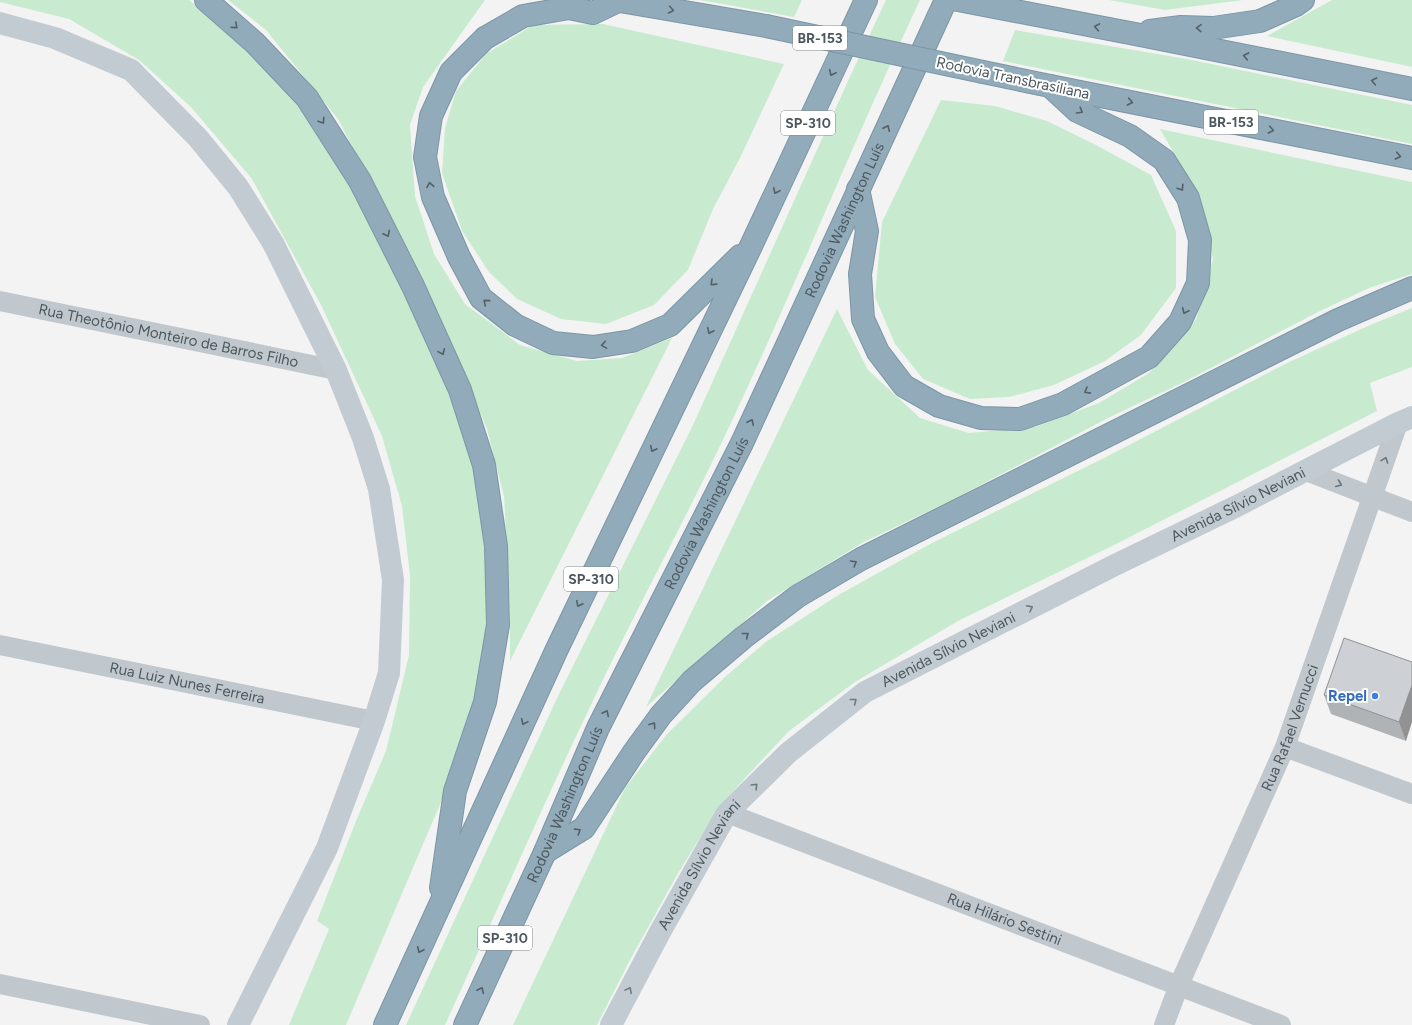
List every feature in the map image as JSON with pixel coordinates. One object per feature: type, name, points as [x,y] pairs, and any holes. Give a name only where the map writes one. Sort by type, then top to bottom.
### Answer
[{"type":"highway","points":[[206,0],[255,43],[307,98],[360,181],[413,286],[460,390],[484,465],[496,546],[498,624],[485,702],[455,791],[437,915]]},
{"type":"highway","name":"SP-310","points":[[385,1025],[437,915],[557,649],[751,246],[866,0]]},
{"type":"highway","name":"Rodovia Washington Luís","points":[[465,1025],[545,852],[598,728],[742,443],[946,0]]},
{"type":"highway","points":[[958,0],[1412,89]]},
{"type":"highway","points":[[1135,34],[1181,27],[1214,28],[1260,21],[1296,5],[1303,0]]},
{"type":"highway","points":[[616,1],[593,13],[569,8],[523,16],[485,38],[452,72],[431,116],[425,157],[433,197],[459,257],[481,298],[515,325],[553,343],[593,347],[632,341],[670,325],[751,246]]},
{"type":"highway","name":"Rodovia Transbrasiliana","points":[[616,1],[766,26],[1050,86],[1412,158]]},
{"type":"highway","points":[[858,189],[867,231],[860,274],[863,319],[878,352],[904,386],[939,406],[981,418],[1020,419],[1063,404],[1149,357],[1180,322],[1198,283],[1200,240],[1188,198],[1164,160],[1130,136],[1077,111],[1050,86]]},
{"type":"highway","points":[[545,852],[584,828],[656,721],[692,682],[744,637],[798,596],[868,555],[1338,320],[1412,288]]},
{"type":"main road","points":[[0,23],[55,38],[131,70],[198,138],[238,188],[273,243],[336,370],[363,438],[379,489],[393,580],[389,674],[374,721],[326,848],[238,1025]]},
{"type":"main road","name":"Avenida Sílvio Neviani","points":[[611,1025],[660,932],[727,813],[788,753],[865,692],[1115,565],[1237,506],[1405,420]]},
{"type":"street","name":"Rua Theotônio Monteiro de Barros Filho","points":[[0,301],[336,370]]},
{"type":"street","name":"Rua Rafael Vernucci","points":[[1164,1025],[1179,985],[1285,747],[1372,497],[1405,420]]},
{"type":"street","points":[[1306,471],[1412,512]]},
{"type":"street","name":"Rua Luiz Nunes Ferreira","points":[[0,645],[374,721]]},
{"type":"street","points":[[1285,747],[1412,794]]},
{"type":"street","name":"Rua Hilário Sestini","points":[[727,813],[1281,1025]]},
{"type":"street","points":[[0,984],[200,1025]]},
{"type":"green space","points":[[0,0],[189,0],[242,42],[294,99],[348,181],[420,313],[479,466],[489,548],[489,619],[471,728],[346,1025],[289,1025],[329,929],[317,921],[356,821],[386,751],[409,655],[410,576],[402,506],[382,436],[321,305],[252,179],[191,107],[139,60],[69,19],[0,2]]},
{"type":"green space","points":[[228,0],[485,0],[423,87],[410,125],[415,196],[434,254],[465,304],[520,345],[577,361],[622,358],[672,338],[510,661],[510,613],[504,496],[487,429],[451,344],[414,266],[338,119],[266,30]]},
{"type":"green space","points":[[700,0],[802,0],[794,17]]},
{"type":"green space","points":[[886,0],[920,0],[730,425],[572,745],[445,1025],[406,1025],[558,696],[693,425]]},
{"type":"green space","points":[[1109,0],[1243,0],[1165,10]]},
{"type":"green space","points":[[1332,0],[1412,0],[1412,67],[1267,36]]},
{"type":"green space","points":[[603,24],[784,64],[740,158],[713,209],[688,270],[654,305],[606,324],[561,319],[517,299],[489,272],[462,231],[442,173],[445,128],[456,91],[486,54],[533,25]]},
{"type":"green space","points":[[1015,30],[1187,59],[1412,105],[1412,144],[1003,61]]},
{"type":"green space","points":[[941,100],[995,106],[1047,121],[1096,145],[1151,175],[1176,231],[1176,288],[1141,335],[1105,361],[1054,385],[1009,397],[970,399],[923,379],[895,344],[875,297],[882,222]]},
{"type":"green space","points":[[1160,129],[1412,182],[1412,274],[1369,288],[1320,311],[1184,382],[1108,418],[956,498],[862,543],[767,601],[646,707],[837,309],[868,370],[920,418],[969,433],[1035,427],[1099,403],[1149,373],[1196,319],[1213,259],[1201,200]]},
{"type":"green space","points":[[1412,308],[1412,367],[1370,383],[1377,411],[1116,544],[958,621],[855,682],[789,731],[721,804],[677,875],[630,960],[597,1025],[513,1025],[625,788],[667,734],[726,676],[767,641],[840,594],[932,543],[1104,458],[1287,363],[1370,325]]},
{"type":"building","name":"Repel","points":[[1344,638],[1412,662],[1412,685],[1399,722],[1324,695]]},
{"type":"place","name":"Repel","points":[[1375,696]]}]
